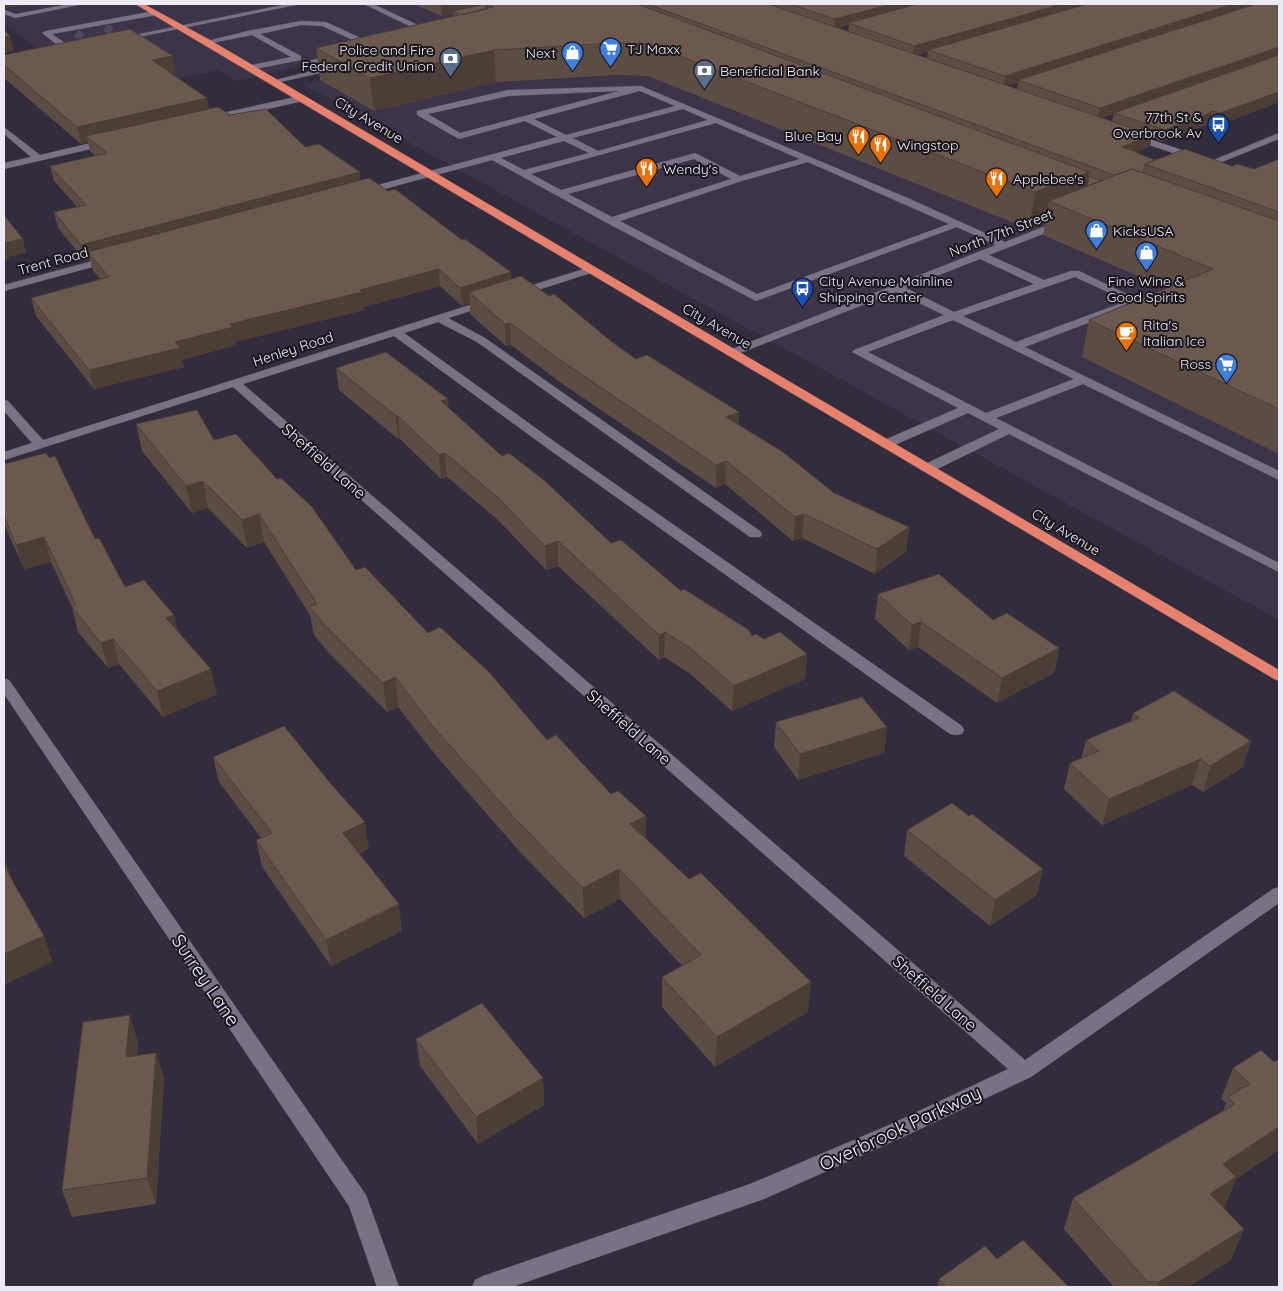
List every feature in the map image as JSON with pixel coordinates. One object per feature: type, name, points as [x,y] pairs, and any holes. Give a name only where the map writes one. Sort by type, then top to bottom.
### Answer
[{"type":"highway","name":"City Avenue","points":[[139,4],[207,42],[300,99],[1279,676]]},
{"type":"street","points":[[4,12],[15,16],[80,4]]},
{"type":"street","points":[[107,41],[297,4]]},
{"type":"street","points":[[368,4],[439,37]]},
{"type":"street","points":[[92,44],[67,48],[46,33],[102,25],[154,13]]},
{"type":"street","points":[[122,19],[129,24]]},
{"type":"street","points":[[207,42],[300,23],[315,22],[380,49],[358,51]]},
{"type":"street","points":[[415,26],[434,22]]},
{"type":"street","points":[[137,29],[145,34]]},
{"type":"street","points":[[252,32],[323,70]]},
{"type":"street","points":[[115,33],[123,38]]},
{"type":"street","points":[[308,62],[348,53]]},
{"type":"street","points":[[250,68],[298,58]]},
{"type":"street","points":[[272,82],[348,64]]},
{"type":"street","points":[[641,88],[459,136],[420,113],[508,93],[641,88],[907,201],[1006,246]]},
{"type":"street","points":[[197,122],[300,99]]},
{"type":"street","points":[[356,194],[683,106]]},
{"type":"street","points":[[526,118],[597,154]]},
{"type":"street","points":[[523,173],[717,120]]},
{"type":"street","points":[[4,130],[38,158]]},
{"type":"street","points":[[1124,133],[1229,169]]},
{"type":"street","points":[[1187,173],[1279,136]]},
{"type":"street","points":[[4,166],[113,141]]},
{"type":"street","points":[[560,193],[695,156],[739,179]]},
{"type":"street","points":[[493,157],[756,298],[958,224]]},
{"type":"street","points":[[610,221],[739,179],[808,159]]},
{"type":"street","name":"North 77th Street","points":[[731,353],[1071,220]]},
{"type":"street","points":[[980,255],[1043,284]]},
{"type":"street","name":"Trent Road","points":[[4,288],[118,258]]},
{"type":"street","name":"Henley Road","points":[[4,456],[590,270]]},
{"type":"street","points":[[1016,346],[1136,301],[1075,272],[858,352],[1279,568]]},
{"type":"street","points":[[897,288],[1279,476]]},
{"type":"street","points":[[438,318],[480,340],[755,534]]},
{"type":"street","points":[[396,332],[551,445],[956,730]]},
{"type":"street","points":[[987,417],[1083,380]]},
{"type":"street","name":"Sheffield Lane","points":[[235,383],[1024,1071]]},
{"type":"street","points":[[4,404],[40,444]]},
{"type":"street","points":[[886,444],[969,408]]},
{"type":"street","points":[[928,468],[1010,429]]},
{"type":"street","name":"Surrey Lane","points":[[7,693],[358,1202],[388,1287]]},
{"type":"street","name":"Overbrook Parkway","points":[[483,1287],[756,1192],[896,1131],[1024,1071],[1279,894]]},
{"type":"shaded area","points":[[4,4],[569,4],[236,81],[218,70],[105,95],[4,24]]},
{"type":"shaded area","points":[[605,10],[1279,275],[1279,620],[302,84]]},
{"type":"building","points":[[489,4],[486,5],[486,9],[462,15],[453,11]]},
{"type":"building","points":[[637,4],[1089,172],[1035,192],[648,44],[616,43],[494,50],[370,78],[316,48],[493,7],[486,5]]},
{"type":"building","points":[[647,4],[768,4],[1152,135],[1122,147],[1155,160],[1145,164],[1143,173],[1132,169],[1114,175]]},
{"type":"building","points":[[790,4],[891,4],[835,19]]},
{"type":"building","points":[[917,4],[1062,4],[914,46],[849,23]]},
{"type":"building","points":[[1087,4],[1233,4],[1005,76],[928,50]]},
{"type":"building","points":[[1256,4],[1279,4],[1279,47],[1100,108],[1018,80]]},
{"type":"building","points":[[130,29],[173,56],[152,60],[207,98],[77,127],[4,65],[4,55]]},
{"type":"building","points":[[4,30],[10,36],[4,37]]},
{"type":"building","points":[[1279,55],[1279,92],[1220,113],[1212,111],[1165,130],[1114,113]]},
{"type":"building","points":[[218,107],[230,115],[266,109],[305,147],[319,144],[360,172],[81,245],[54,212],[86,205],[50,166],[107,153],[86,136]]},
{"type":"building","points":[[1185,149],[1232,166],[1237,164],[1254,169],[1279,159],[1279,212],[1145,164]]},
{"type":"building","points":[[1132,169],[1279,221],[1279,409],[1089,320],[1213,269],[1049,201]]},
{"type":"building","points":[[1089,176],[1101,181],[1087,186]]},
{"type":"building","points":[[369,178],[388,191],[395,189],[462,240],[465,239],[511,272],[460,288],[439,269],[360,290],[362,292],[230,324],[233,327],[175,342],[180,348],[89,370],[31,298],[109,277],[88,252]]},
{"type":"building","points":[[4,215],[23,239],[4,243]]},
{"type":"building","points":[[521,276],[549,296],[554,294],[612,342],[636,359],[647,355],[739,412],[726,417],[783,452],[834,493],[909,527],[877,549],[804,514],[795,517],[726,461],[716,465],[560,360],[510,323],[505,324],[469,292]]},
{"type":"building","points":[[386,352],[448,399],[441,401],[502,456],[509,453],[545,481],[611,543],[621,540],[681,591],[684,589],[749,630],[752,636],[756,634],[764,639],[780,632],[807,654],[734,686],[690,648],[665,632],[659,635],[558,541],[545,546],[496,496],[445,453],[439,455],[398,416],[336,368]]},
{"type":"building","points":[[197,410],[214,440],[236,434],[277,479],[281,478],[312,507],[356,570],[365,567],[428,633],[440,627],[489,672],[547,740],[556,735],[611,794],[618,791],[646,816],[630,824],[689,879],[701,873],[811,982],[717,1037],[662,977],[701,955],[619,869],[583,888],[518,822],[435,729],[395,677],[383,683],[309,607],[317,604],[259,514],[242,520],[203,481],[186,486],[136,424]]},
{"type":"building","points":[[46,453],[49,458],[55,456],[95,539],[99,538],[125,587],[144,580],[174,615],[166,618],[211,669],[157,691],[113,639],[101,643],[72,607],[76,605],[44,537],[16,545],[4,516],[4,464]]},
{"type":"building","points":[[939,574],[993,620],[1007,613],[1059,648],[1002,678],[921,622],[912,625],[878,594]]},
{"type":"building","points":[[1174,691],[1251,741],[1210,766],[1200,759],[1109,799],[1070,763],[1099,751],[1086,740],[1139,718],[1133,713]]},
{"type":"building","points":[[862,697],[887,727],[800,754],[776,722]]},
{"type":"building","points":[[284,726],[365,822],[343,833],[399,904],[326,940],[256,840],[272,833],[213,757]]},
{"type":"building","points":[[952,803],[969,816],[972,814],[1043,869],[995,900],[907,830]]},
{"type":"building","points":[[4,866],[44,936],[4,954]]},
{"type":"building","points":[[482,1003],[543,1078],[476,1117],[416,1039]]},
{"type":"building","points":[[130,1015],[126,1057],[156,1053],[147,1178],[62,1190],[83,1022]]},
{"type":"building","points":[[1261,1050],[1274,1062],[1279,1059],[1279,1127],[1223,1164],[1236,1177],[1210,1194],[1244,1229],[1159,1282],[1148,1282],[1073,1198],[1235,1104],[1228,1097],[1250,1084],[1233,1068]]},
{"type":"building","points":[[1023,1240],[1069,1287],[946,1287],[939,1279],[985,1246],[997,1259]]},
{"type":"tunnel","points":[[105,27],[115,33]]},
{"type":"tunnel","points":[[76,33],[84,39]]},
{"type":"place","name":"TJ Maxx","points":[[611,68]]},
{"type":"place","name":"Next","points":[[572,72]]},
{"type":"place","name":"Police and Fire Federal Credit Union","points":[[450,77]]},
{"type":"place","name":"Beneficial Bank","points":[[704,90]]},
{"type":"place","name":"77th St & Overbrook Av","points":[[1218,144]]},
{"type":"place","name":"Blue Bay","points":[[858,155]]},
{"type":"place","name":"Wingstop","points":[[881,164]]},
{"type":"place","name":"Wendy's","points":[[647,188]]},
{"type":"place","name":"Applebee's","points":[[997,198]]},
{"type":"place","name":"KicksUSA","points":[[1097,250]]},
{"type":"place","name":"Fine Wine & Good Spirits","points":[[1146,272]]},
{"type":"place","name":"City Avenue Mainline Shipping Center","points":[[803,308]]},
{"type":"place","name":"Rita's Italian Ice","points":[[1127,352]]},
{"type":"place","name":"Ross","points":[[1227,383]]}]
